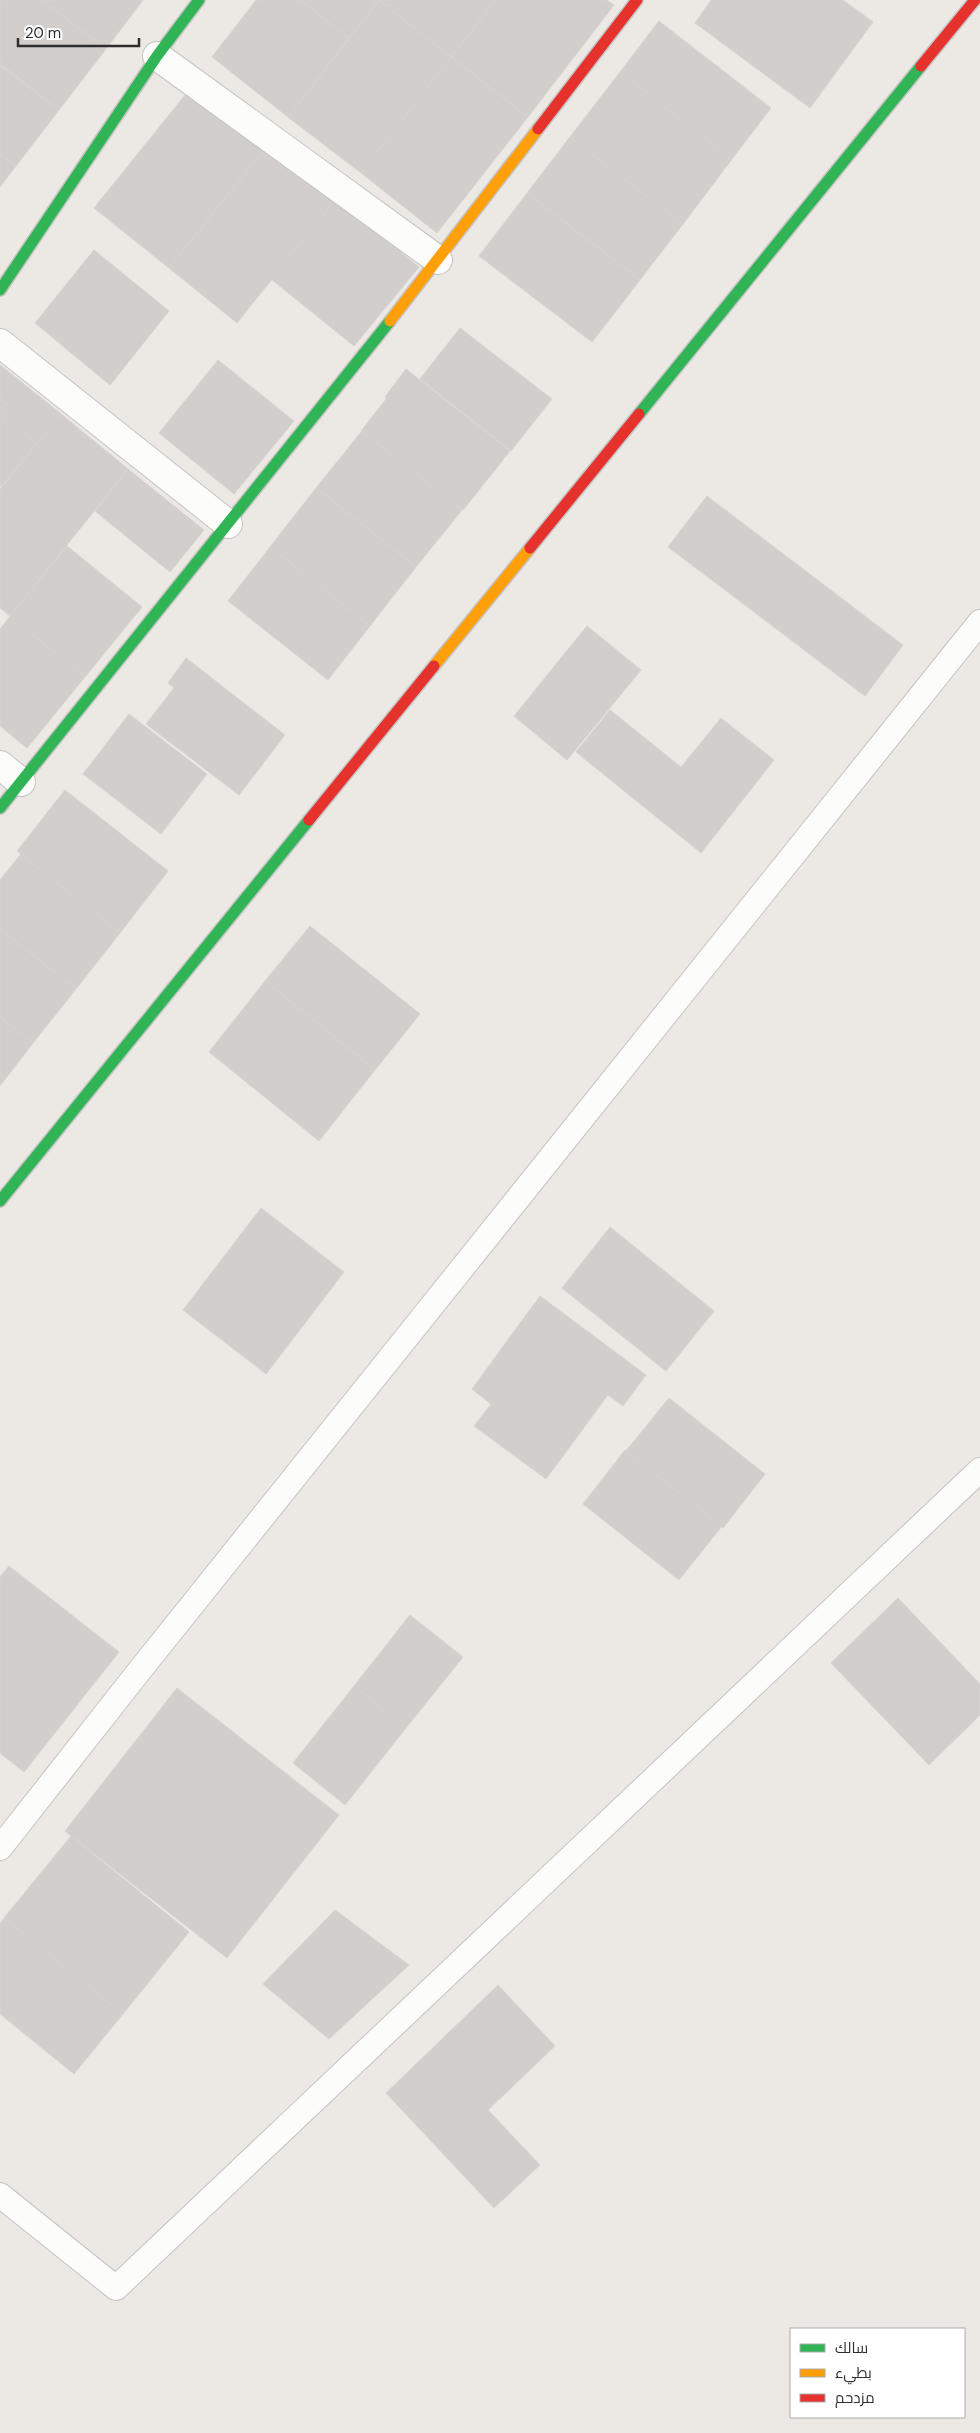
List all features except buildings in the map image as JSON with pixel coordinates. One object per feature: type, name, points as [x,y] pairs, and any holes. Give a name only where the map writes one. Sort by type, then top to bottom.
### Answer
[{"type":"street","points":[[0,290],[157,56],[199,0]]},
{"type":"street","points":[[0,1201],[975,0]]},
{"type":"street","points":[[0,808],[438,260],[635,1]]},
{"type":"street","points":[[157,56],[438,260]]},
{"type":"street","points":[[0,343],[228,524]]},
{"type":"street","points":[[0,765],[21,782]]},
{"type":"lane","points":[[0,1848],[164,1639],[980,622]]},
{"type":"lane","points":[[0,2195],[116,2288],[980,1470]]},
{"type":"traffic: fast","points":[[0,290],[157,56],[199,0]]},
{"type":"traffic: fast","points":[[639,414],[921,66]]},
{"type":"traffic: fast","points":[[0,808],[390,321]]},
{"type":"traffic: fast","points":[[0,1201],[309,820]]},
{"type":"traffic: slow","points":[[390,321],[538,129]]},
{"type":"traffic: slow","points":[[434,666],[530,548]]},
{"type":"traffic: jam","points":[[538,129],[637,0]]},
{"type":"traffic: jam","points":[[921,66],[975,0]]},
{"type":"traffic: jam","points":[[530,548],[639,414]]},
{"type":"traffic: jam","points":[[309,820],[434,666]]}]
